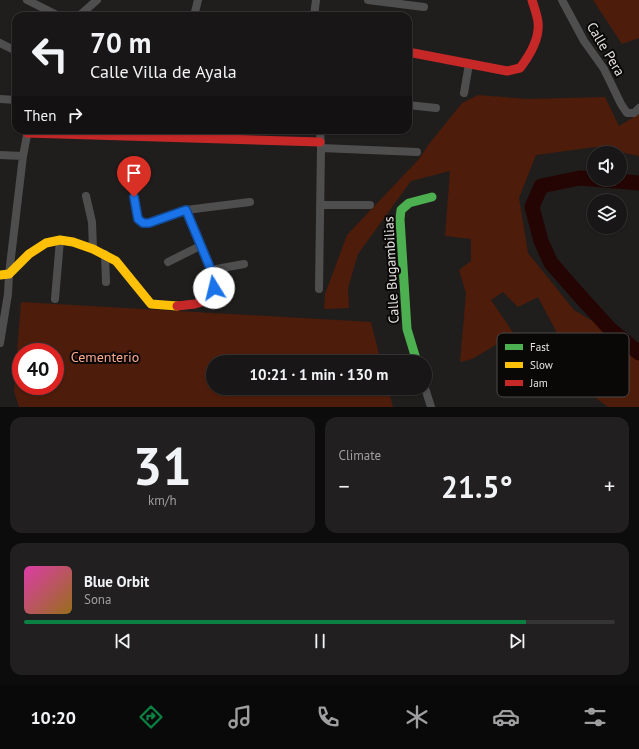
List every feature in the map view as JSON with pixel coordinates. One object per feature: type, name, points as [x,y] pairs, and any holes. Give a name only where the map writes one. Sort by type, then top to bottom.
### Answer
[{"type":"street","points":[[27,0],[51,12]]},
{"type":"street","points":[[84,12],[97,0]]},
{"type":"street","points":[[195,12],[198,0]]},
{"type":"street","points":[[314,12],[316,0]]},
{"type":"street","points":[[368,0],[424,7]]},
{"type":"street","points":[[412,53],[507,71],[520,68],[528,58],[535,43],[538,24],[532,0]]},
{"type":"street","name":"Calle Pera","points":[[562,0],[584,41],[604,69],[627,113],[634,113],[639,108]]},
{"type":"street","points":[[0,44],[12,49]]},
{"type":"street","points":[[464,93],[469,64]]},
{"type":"street","points":[[0,99],[12,100]]},
{"type":"street","points":[[412,105],[436,108]]},
{"type":"street","points":[[0,344],[8,294],[4,275],[28,134]]},
{"type":"street","points":[[164,134],[417,152]]},
{"type":"street","points":[[319,289],[320,134]]},
{"type":"street","points":[[0,155],[23,156]]},
{"type":"street","points":[[86,196],[92,222],[93,249]]},
{"type":"street","points":[[134,197],[138,219],[143,223],[149,223],[186,210],[250,202]]},
{"type":"street","name":"Calle Bugambilias","points":[[415,355],[407,329],[400,219],[401,210],[409,203],[432,197]]},
{"type":"street","points":[[320,205],[370,205]]},
{"type":"street","points":[[4,275],[28,254],[46,243],[60,240],[73,242],[93,249],[116,261],[151,304],[172,307],[193,305],[211,299],[214,288],[211,270],[186,210]]},
{"type":"street","points":[[55,299],[60,240]]},
{"type":"street","points":[[168,262],[200,246]]},
{"type":"street","points":[[105,254],[106,282]]},
{"type":"street","points":[[211,270],[244,264]]},
{"type":"street","points":[[427,395],[430,407]]},
{"type":"green space","points":[[593,0],[639,0],[639,38],[622,44]]},
{"type":"green space","points":[[478,95],[528,99],[605,97],[619,126],[639,114],[639,156],[627,154],[627,146],[587,146],[587,148],[536,155],[519,198],[528,253],[574,310],[612,333],[557,333],[538,297],[518,307],[503,292],[491,300],[513,333],[497,333],[497,344],[472,359],[460,362],[466,293],[459,270],[471,261],[471,239],[445,236],[450,171],[411,181],[358,254],[348,288],[349,308],[324,309],[325,294],[347,235],[419,159],[429,144],[462,103]]},
{"type":"green space","name":"Cementerio","points":[[21,302],[371,322],[379,355],[206,355],[206,395],[390,395],[393,407],[19,407],[15,395],[64,395],[64,343],[18,343]]},
{"type":"green space","points":[[629,344],[639,351],[639,407],[608,407],[595,397],[629,397]]},
{"type":"waterway","points":[[615,333],[551,263],[541,241],[532,207],[541,186],[580,178],[639,183]]},
{"type":"waterway","points":[[629,345],[639,353]]},
{"type":"traffic: fast","points":[[415,355],[407,329],[400,219],[401,210],[409,203],[432,197]]},
{"type":"traffic: slow","points":[[0,275],[9,274],[29,254],[46,243],[60,240],[73,242],[93,249],[116,261],[151,304],[177,306]]},
{"type":"traffic: jam","points":[[412,53],[507,71],[520,68],[531,52],[536,40],[538,19],[532,0]]},
{"type":"traffic: jam","points":[[60,134],[320,142]]},
{"type":"traffic: jam","points":[[177,306],[195,304],[211,299],[214,288],[211,270],[186,210]]},
{"type":"route","points":[[134,197],[138,219],[143,223],[149,223],[186,210],[211,270],[214,288]]}]
